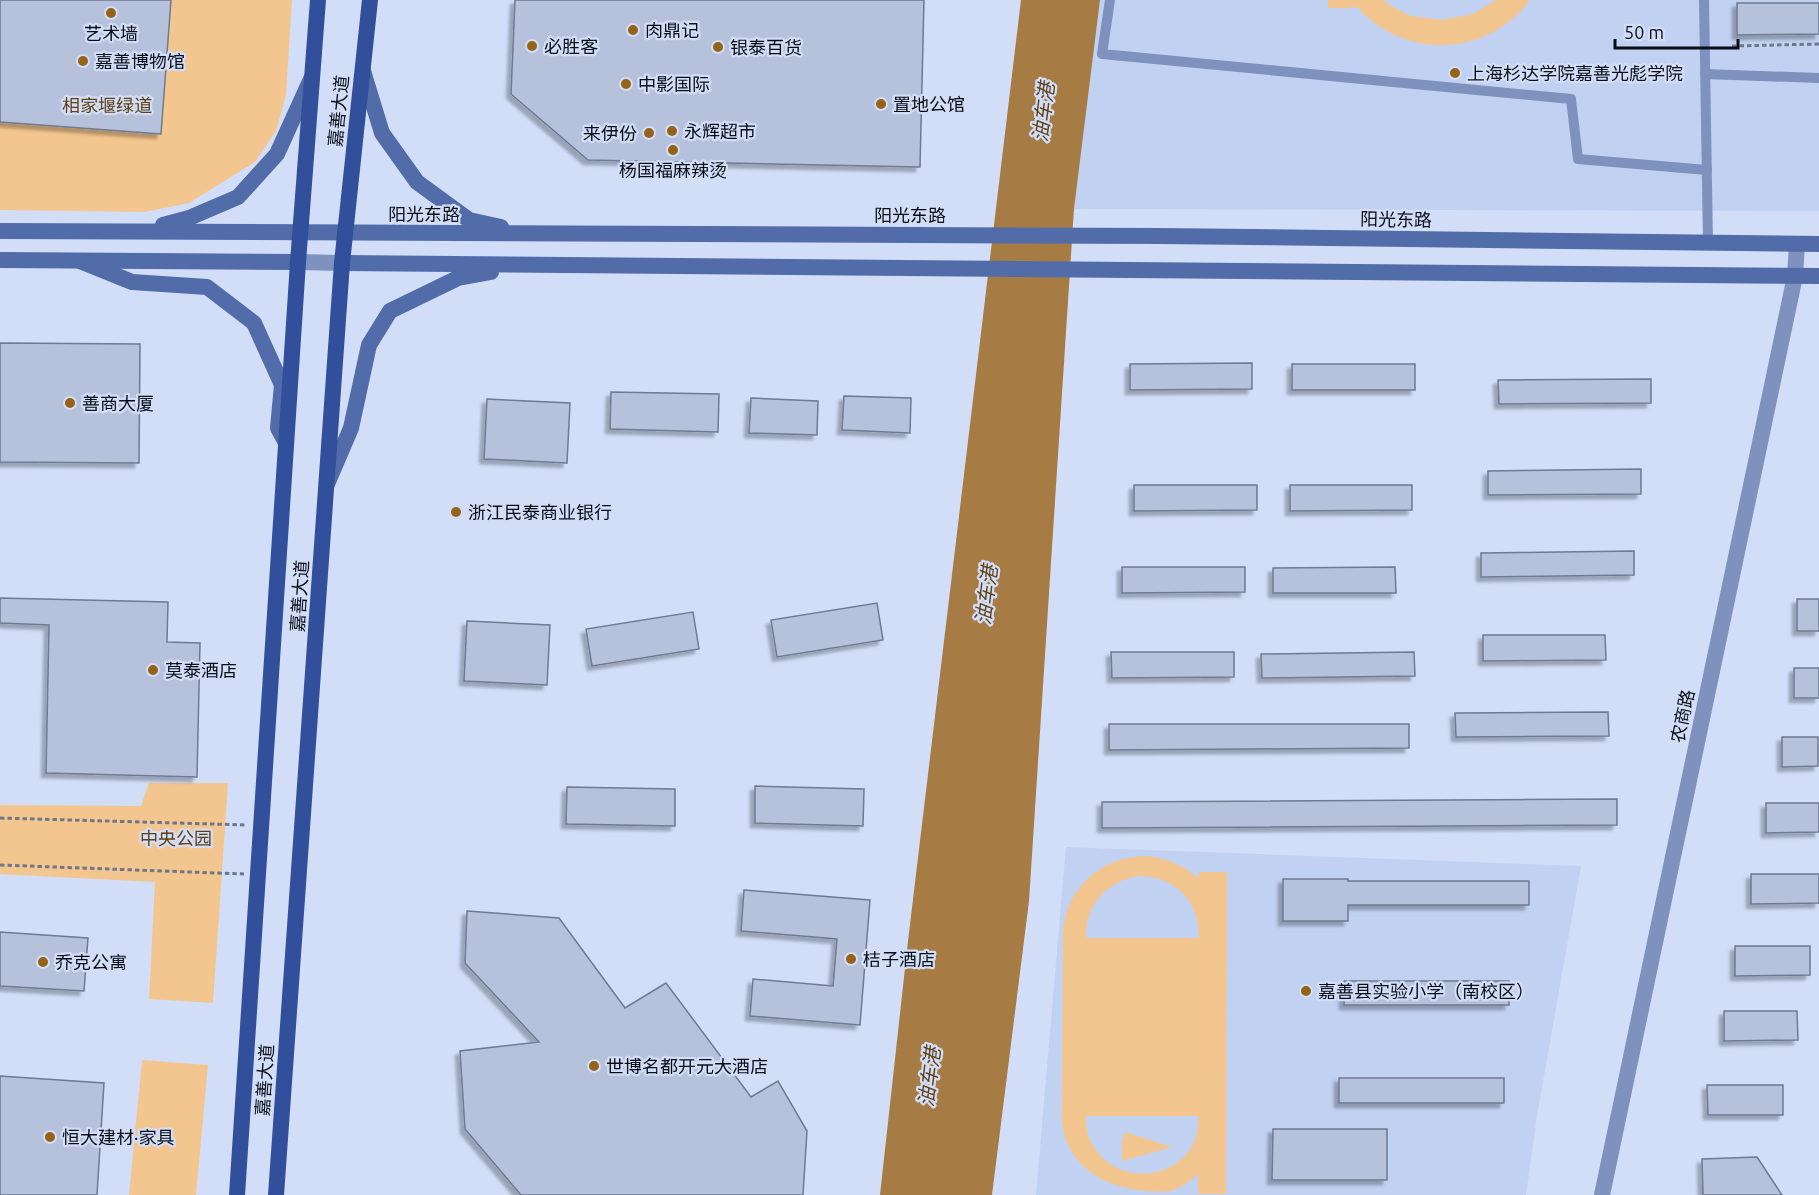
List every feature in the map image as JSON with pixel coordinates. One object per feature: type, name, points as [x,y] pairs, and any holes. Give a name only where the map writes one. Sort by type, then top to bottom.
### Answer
[{"type":"main road","name":"嘉善大道","points":[[237,1195],[298,262],[318,0]]},
{"type":"main road","name":"嘉善大道","points":[[276,1195],[344,234],[370,0]]},
{"type":"main road","points":[[363,71],[382,133],[417,182],[469,220],[535,234]]},
{"type":"main road","points":[[140,231],[189,218],[238,196],[277,154],[313,76]]},
{"type":"main road","name":"阳光东路","points":[[0,231],[1161,236],[1819,244]]},
{"type":"main road","points":[[0,260],[298,262]]},
{"type":"main road","points":[[80,261],[132,282],[207,287],[254,323],[282,385],[278,428],[286,443]]},
{"type":"main road","points":[[342,263],[1819,276]]},
{"type":"main road","points":[[326,488],[351,428],[369,345],[390,311],[458,278],[532,265]]},
{"type":"street","name":"农商路","points":[[1602,1195],[1795,276],[1797,244]]},
{"type":"street","points":[[298,262],[342,263]]},
{"type":"lane","points":[[1110,0],[1102,54],[1570,99],[1578,159],[1707,170]]},
{"type":"lane","points":[[1704,0],[1708,243]]},
{"type":"lane","points":[[1705,74],[1819,78]]},
{"type":"path","points":[[1732,46],[1819,44]]},
{"type":"path","points":[[0,818],[261,825]]},
{"type":"path","points":[[0,865],[258,874]]},
{"type":"shaded area","name":"上海杉达学院嘉善光彪学院","points":[[1100,0],[1819,0],[1819,211],[1074,209]]},
{"type":"shaded area","name":"嘉善县实验小学（南校区）","points":[[1066,847],[1581,866],[1537,1116],[1526,1195],[1036,1195]]},
{"type":"green space","name":"相家堰绿道","points":[[0,0],[292,0],[286,95],[276,131],[255,162],[189,203],[145,212],[0,210]]},
{"type":"green space","points":[[1328,0],[1383,0],[1411,16],[1442,20],[1473,14],[1496,0],[1530,0],[1512,19],[1491,33],[1468,42],[1444,45],[1420,43],[1396,36],[1374,23],[1355,5],[1354,8],[1328,8]]},
{"type":"green space","name":"中央公园","points":[[149,783],[228,783],[213,1003],[149,999],[155,882],[0,874],[0,805],[141,806]]},
{"type":"green space","points":[[1147,856],[1168,860],[1187,869],[1198,878],[1199,872],[1227,872],[1226,1194],[1198,1194],[1198,1174],[1185,1184],[1170,1191],[1132,1189],[1115,1185],[1085,1167],[1074,1155],[1066,1139],[1062,1121],[1063,931],[1066,915],[1080,887],[1090,877],[1116,861]],"holes":[[[1139,876],[1164,881],[1183,894],[1195,913],[1199,938],[1086,938],[1089,915],[1100,897],[1117,883]],[[1086,1116],[1198,1116],[1196,1136],[1188,1152],[1175,1164],[1159,1171],[1141,1174],[1124,1171],[1107,1162],[1092,1144],[1086,1124]]]},
{"type":"green space","points":[[142,1060],[208,1065],[196,1195],[129,1195]]},
{"type":"green space","points":[[1125,1132],[1172,1147],[1122,1161],[1122,1142]]},
{"type":"water","name":"油车港","points":[[1021,0],[1100,0],[1074,209],[1029,901],[992,1195],[880,1195],[908,941]]},
{"type":"building","name":"嘉善博物馆","points":[[0,0],[171,0],[161,134],[0,122]]},
{"type":"building","name":"银泰百货","points":[[515,0],[924,0],[920,167],[588,160],[511,94]]},
{"type":"building","points":[[1737,3],[1819,3],[1819,34],[1737,35]]},
{"type":"building","name":"善商大厦","points":[[0,343],[140,344],[139,463],[0,462]]},
{"type":"building","points":[[1252,363],[1252,389],[1130,390],[1130,364]]},
{"type":"building","points":[[1292,364],[1415,364],[1415,390],[1292,390]]},
{"type":"building","points":[[1651,379],[1651,403],[1499,404],[1498,380]]},
{"type":"building","points":[[611,392],[719,394],[718,432],[610,429]]},
{"type":"building","points":[[844,396],[911,398],[910,433],[842,430]]},
{"type":"building","points":[[751,398],[818,401],[817,435],[749,433]]},
{"type":"building","points":[[487,399],[570,403],[567,463],[484,459]]},
{"type":"building","points":[[1641,469],[1641,494],[1488,495],[1488,471]]},
{"type":"building","points":[[1134,485],[1257,485],[1257,510],[1134,511]]},
{"type":"building","points":[[1290,485],[1412,485],[1412,510],[1290,511]]},
{"type":"building","points":[[1634,551],[1634,575],[1481,577],[1481,553]]},
{"type":"building","points":[[1122,567],[1245,567],[1245,592],[1122,593]]},
{"type":"building","points":[[1395,567],[1396,593],[1273,593],[1273,568]]},
{"type":"building","points":[[0,598],[168,602],[167,642],[200,643],[197,777],[46,773],[49,625],[0,623]]},
{"type":"building","points":[[1797,599],[1819,599],[1819,631],[1797,631]]},
{"type":"building","points":[[877,603],[883,640],[777,657],[771,620]]},
{"type":"building","points":[[693,612],[699,649],[592,666],[586,629]]},
{"type":"building","points":[[467,621],[550,625],[547,685],[464,681]]},
{"type":"building","points":[[1483,635],[1605,635],[1606,660],[1483,661]]},
{"type":"building","points":[[1111,652],[1234,652],[1234,677],[1112,678]]},
{"type":"building","points":[[1414,652],[1415,676],[1262,678],[1261,654]]},
{"type":"building","points":[[1794,668],[1819,668],[1819,698],[1794,698]]},
{"type":"building","points":[[1608,712],[1609,736],[1456,737],[1455,713]]},
{"type":"building","points":[[1109,724],[1409,724],[1409,748],[1109,750]]},
{"type":"building","points":[[1782,737],[1818,737],[1818,766],[1782,767]]},
{"type":"building","points":[[755,786],[864,789],[863,826],[755,823]]},
{"type":"building","points":[[567,787],[675,789],[675,826],[566,824]]},
{"type":"building","points":[[1617,799],[1617,825],[1102,828],[1102,802]]},
{"type":"building","points":[[1766,803],[1819,803],[1819,832],[1766,833]]},
{"type":"building","points":[[1751,874],[1819,874],[1819,903],[1751,904]]},
{"type":"building","points":[[1283,879],[1529,881],[1529,905],[1348,905],[1348,921],[1283,921]]},
{"type":"building","name":"桔子酒店","points":[[744,890],[870,900],[860,1025],[750,1016],[753,979],[833,986],[837,939],[741,931]]},
{"type":"building","name":"世博名都开元大酒店","points":[[467,911],[559,918],[625,1008],[666,983],[751,1097],[778,1081],[807,1131],[803,1195],[521,1195],[465,1129],[460,1051],[539,1042],[465,963]]},
{"type":"building","name":"乔克公寓","points":[[0,932],[88,938],[84,991],[0,986]]},
{"type":"building","points":[[1735,946],[1810,946],[1810,975],[1735,976]]},
{"type":"building","points":[[1344,981],[1509,981],[1509,1005],[1344,1005]]},
{"type":"building","points":[[1724,1011],[1797,1011],[1798,1040],[1724,1041]]},
{"type":"building","name":"恒大建材·家具","points":[[0,1076],[104,1083],[97,1195],[0,1195]]},
{"type":"building","points":[[1339,1078],[1504,1078],[1504,1103],[1339,1103]]},
{"type":"building","points":[[1707,1085],[1783,1085],[1783,1115],[1708,1115]]},
{"type":"building","points":[[1273,1129],[1387,1129],[1387,1180],[1272,1180]]},
{"type":"building","points":[[1757,1157],[1782,1195],[1703,1195],[1702,1159]]},
{"type":"place","name":"艺术墙","points":[[111,13]]},
{"type":"place","name":"肉鼎记","points":[[633,30]]},
{"type":"place","name":"必胜客","points":[[532,46]]},
{"type":"place","name":"银泰百货","points":[[718,47]]},
{"type":"place","name":"嘉善博物馆","points":[[83,61]]},
{"type":"place","name":"上海杉达学院嘉善光彪学院","points":[[1455,73]]},
{"type":"place","name":"中影国际","points":[[626,84]]},
{"type":"place","name":"置地公馆","points":[[881,104]]},
{"type":"place","name":"永辉超市","points":[[672,131]]},
{"type":"place","name":"来伊份","points":[[649,133]]},
{"type":"place","name":"杨国福麻辣烫","points":[[673,150]]},
{"type":"place","name":"善商大厦","points":[[70,403]]},
{"type":"place","name":"浙江民泰商业银行","points":[[456,512]]},
{"type":"place","name":"莫泰酒店","points":[[153,670]]},
{"type":"place","name":"桔子酒店","points":[[851,959]]},
{"type":"place","name":"乔克公寓","points":[[43,962]]},
{"type":"place","name":"嘉善县实验小学（南校区）","points":[[1306,991]]},
{"type":"place","name":"世博名都开元大酒店","points":[[594,1066]]},
{"type":"place","name":"恒大建材·家具","points":[[50,1137]]}]
